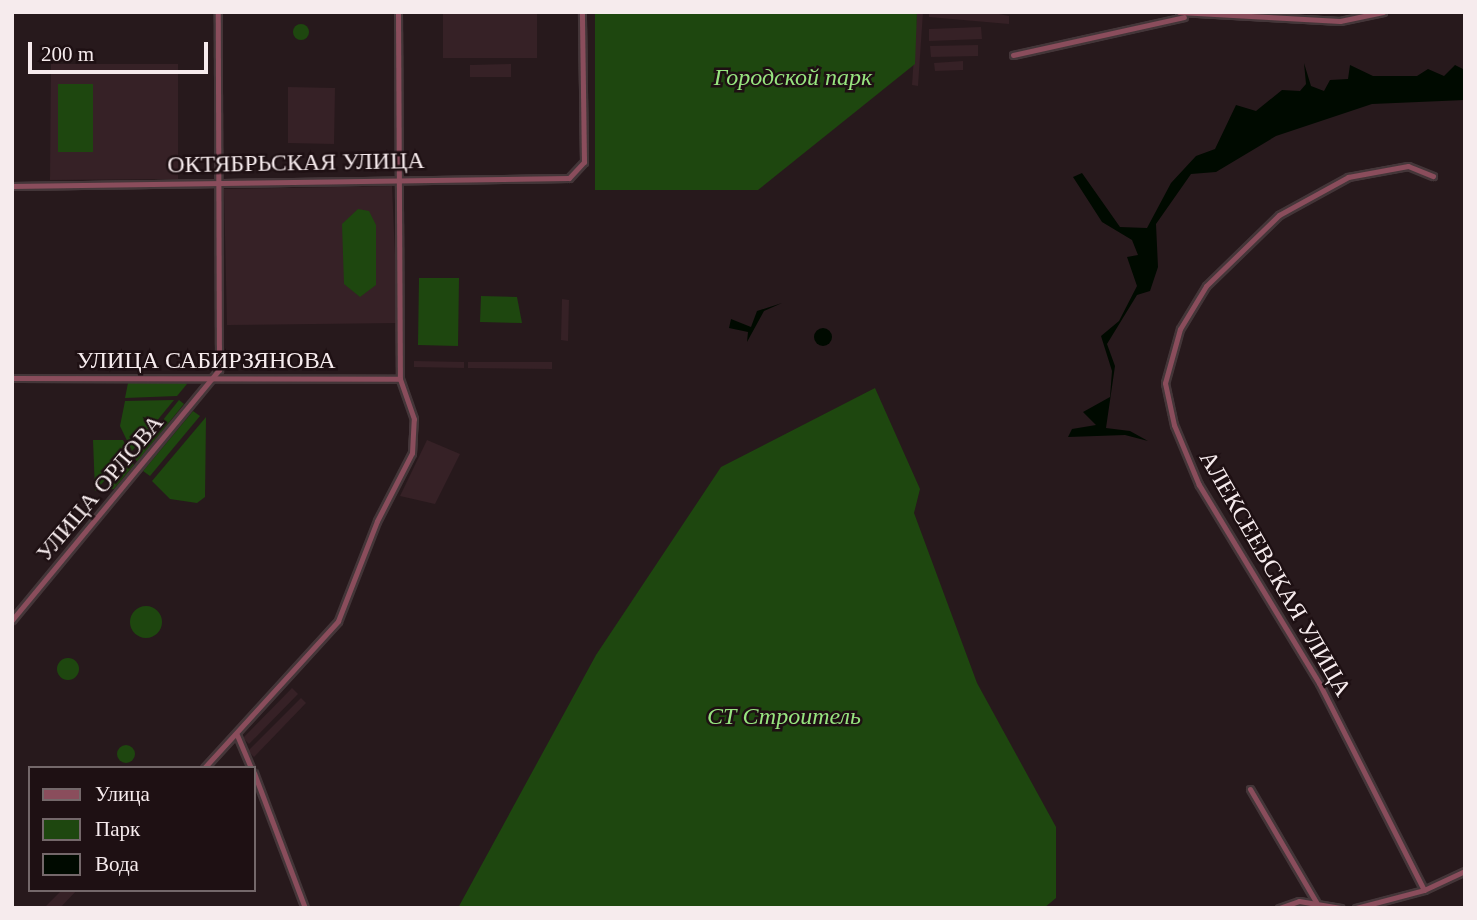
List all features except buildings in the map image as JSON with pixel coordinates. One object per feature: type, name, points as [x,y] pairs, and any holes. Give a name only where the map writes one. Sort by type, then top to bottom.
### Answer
[{"type":"street","points":[[215,379],[222,340],[218,12]]},
{"type":"street","points":[[206,766],[237,735],[342,612],[377,521],[412,453],[414,419],[400,379],[398,12]]},
{"type":"street","name":"ОКТЯБРЬСКАЯ УЛИЦА","points":[[12,186],[580,173],[582,12]]},
{"type":"street","points":[[1013,55],[1182,14],[1340,21],[1383,12]]},
{"type":"street","name":"АЛЕКСЕЕВСКАЯ УЛИЦА","points":[[1424,890],[1319,683],[1199,485],[1174,425],[1166,383],[1174,344],[1202,293],[1279,215],[1348,177],[1408,166],[1433,176]]},
{"type":"street","name":"УЛИЦА САБИРЗЯНОВА","points":[[12,378],[400,379]]},
{"type":"street","name":"УЛИЦА ОРЛОВА","points":[[12,620],[215,379]]},
{"type":"street","points":[[237,735],[250,766]]},
{"type":"street","points":[[256,779],[305,908]]},
{"type":"street","points":[[1250,789],[1316,902]]},
{"type":"street","points":[[1356,908],[1424,890],[1465,871]]},
{"type":"street","points":[[1279,908],[1316,902],[1340,908]]},
{"type":"shaded area","points":[[443,12],[537,12],[537,58],[443,58]]},
{"type":"shaded area","points":[[917,12],[923,12],[918,86],[912,85]]},
{"type":"shaded area","points":[[929,12],[989,12],[1009,16],[1009,24],[929,17]]},
{"type":"shaded area","points":[[981,27],[982,39],[929,41],[929,29]]},
{"type":"shaded area","points":[[978,45],[978,56],[931,57],[930,46]]},
{"type":"shaded area","points":[[963,61],[963,70],[935,71],[934,63]]},
{"type":"shaded area","points":[[51,64],[178,64],[178,179],[50,180]]},
{"type":"shaded area","points":[[511,64],[511,77],[470,77],[470,65]]},
{"type":"shaded area","points":[[288,87],[335,88],[334,144],[288,143]]},
{"type":"shaded area","points":[[392,186],[398,323],[227,325],[224,189]]},
{"type":"shaded area","points":[[562,299],[569,300],[568,341],[561,340]]},
{"type":"shaded area","points":[[414,361],[464,362],[464,368],[414,367]]},
{"type":"shaded area","points":[[468,362],[552,362],[552,369],[468,368]]},
{"type":"shaded area","points":[[427,440],[460,454],[435,504],[400,496]]},
{"type":"shaded area","points":[[292,688],[298,694],[249,744],[243,738]]},
{"type":"shaded area","points":[[301,698],[306,703],[254,757],[248,751]]},
{"type":"shaded area","points":[[60,892],[75,892],[60,908],[44,908]]},
{"type":"green space","name":"Городской парк","points":[[595,12],[917,12],[915,64],[758,190],[595,190]]},
{"type":"green space","points":[[301,24],[307,26],[307,38],[301,40],[295,38],[293,32],[295,26]]},
{"type":"green space","points":[[58,84],[93,84],[93,152],[58,152]]},
{"type":"green space","points":[[358,209],[369,211],[376,225],[376,285],[360,297],[344,284],[342,224]]},
{"type":"green space","points":[[419,278],[459,278],[458,346],[418,345]]},
{"type":"green space","points":[[481,296],[517,297],[522,323],[480,322]]},
{"type":"green space","points":[[128,383],[187,384],[177,396],[125,398]]},
{"type":"green space","name":"СТ Строитель","points":[[875,388],[920,489],[914,513],[977,683],[1056,827],[1056,898],[1044,908],[458,908],[596,655],[721,467]]},
{"type":"green space","points":[[174,400],[132,451],[120,426],[125,401]]},
{"type":"green space","points":[[179,400],[184,404],[137,462],[134,456]]},
{"type":"green space","points":[[193,411],[200,416],[150,476],[143,471]]},
{"type":"green space","points":[[206,417],[205,497],[197,503],[170,499],[152,481]]},
{"type":"green space","points":[[93,440],[123,440],[130,453],[95,491]]},
{"type":"green space","points":[[131,460],[134,465],[114,489],[106,490]]},
{"type":"green space","points":[[146,606],[158,610],[162,622],[158,634],[146,638],[134,634],[130,622],[134,610]]},
{"type":"green space","points":[[68,658],[78,665],[79,669],[72,679],[68,680],[58,673],[57,669],[64,659]]},
{"type":"green space","points":[[126,745],[132,748],[135,754],[132,760],[126,763],[120,760],[117,754],[120,748]]},
{"type":"water","points":[[1304,63],[1311,86],[1324,91],[1330,80],[1348,79],[1350,65],[1373,76],[1417,76],[1428,69],[1444,76],[1455,65],[1465,70],[1465,100],[1372,104],[1276,136],[1216,172],[1191,174],[1156,224],[1158,267],[1150,291],[1137,295],[1107,344],[1115,366],[1106,428],[1130,431],[1148,441],[1125,435],[1068,437],[1072,429],[1096,425],[1083,412],[1110,397],[1112,371],[1101,336],[1119,321],[1137,286],[1127,257],[1138,255],[1132,240],[1102,222],[1073,177],[1082,173],[1120,227],[1147,228],[1171,183],[1196,156],[1215,149],[1236,105],[1256,111],[1282,90],[1300,91],[1306,84]]},
{"type":"water","points":[[782,303],[764,311],[747,342],[748,332],[729,328],[731,319],[751,327],[757,311]]},
{"type":"water","points":[[819,328],[827,328],[832,337],[830,344],[819,346],[814,341],[814,333]]}]
